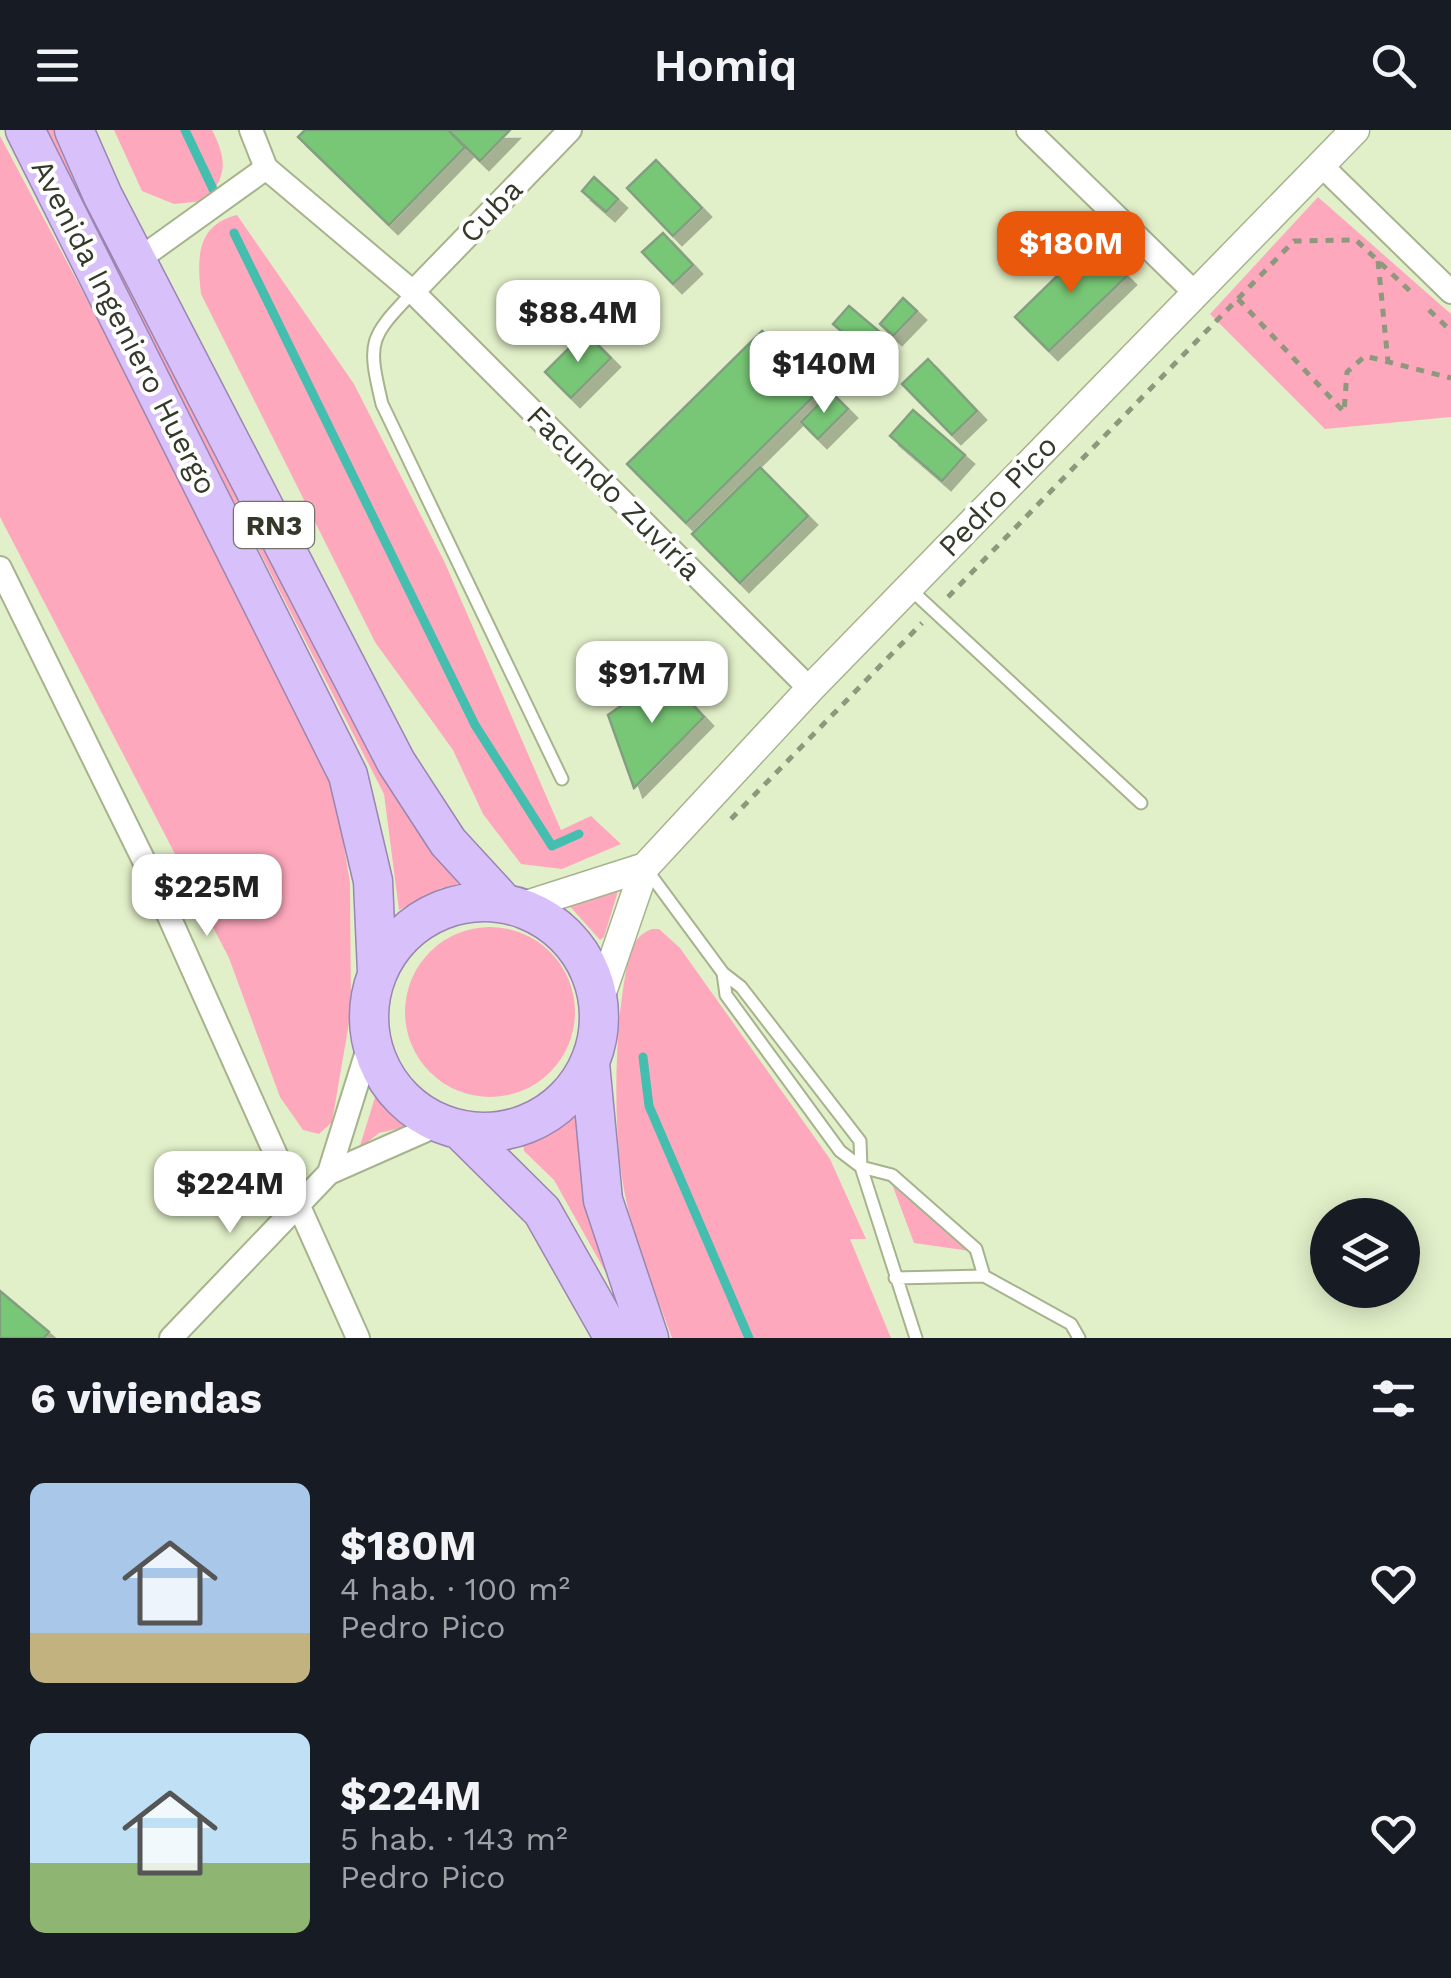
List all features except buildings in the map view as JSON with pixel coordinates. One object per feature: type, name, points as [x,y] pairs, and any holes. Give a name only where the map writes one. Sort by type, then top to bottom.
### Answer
[{"type":"highway","name":"Avenida Ingeniero Huergo","points":[[25,130],[348,774],[372,882],[376,972],[368,1007],[370,1042],[384,1076],[408,1104],[450,1127],[542,1212],[614,1338]]},
{"type":"highway","name":"Avenida Ingeniero Huergo","points":[[74,130],[396,762],[448,842],[512,904],[549,921],[573,943],[590,970],[599,1001],[599,1032],[590,1063],[569,1096],[537,1120],[499,1132],[450,1127]]},
{"type":"highway","name":"Avenida Ingeniero Huergo","points":[[376,972],[395,942],[422,919],[454,905],[512,904]]},
{"type":"highway","name":"Avenida Ingeniero Huergo","points":[[590,1063],[603,1200],[650,1338]]},
{"type":"street","name":"Facundo Zuviría","points":[[251,130],[266,168],[413,292],[810,690]]},
{"type":"street","name":"Cuba","points":[[413,292],[570,130]]},
{"type":"street","points":[[1028,130],[1195,293]]},
{"type":"street","name":"Pedro Pico","points":[[599,1001],[644,867],[810,690],[1355,130]]},
{"type":"street","points":[[1321,166],[1451,292]]},
{"type":"street","points":[[138,260],[266,168]]},
{"type":"street","points":[[0,568],[146,865],[358,1338]]},
{"type":"street","name":"Pedro Pico","points":[[512,904],[644,867]]},
{"type":"street","points":[[329,1173],[370,1042]]},
{"type":"street","points":[[171,1338],[329,1173],[450,1127]]},
{"type":"lane","points":[[413,292],[380,326],[370,355],[382,404],[562,779]]},
{"type":"lane","points":[[909,588],[1141,803]]},
{"type":"lane","points":[[644,867],[723,973],[741,987],[860,1141],[861,1167],[916,1338]]},
{"type":"lane","points":[[723,973],[726,996],[840,1151],[861,1167],[892,1175],[976,1249],[984,1276]]},
{"type":"lane","points":[[895,1278],[984,1276],[1071,1324],[1079,1338]]},
{"type":"path","points":[[726,825],[1294,241],[1356,240],[1414,296]]},
{"type":"path","points":[[1378,260],[1388,362]]},
{"type":"path","points":[[1238,299],[1344,412],[1347,372],[1365,356],[1451,378]]},
{"type":"path","points":[[1426,307],[1451,330]]},
{"type":"shaded area","points":[[43,130],[60,130],[395,795],[460,881],[456,885],[441,888],[399,910],[384,794]]},
{"type":"shaded area","points":[[114,130],[212,130],[222,159],[221,176],[204,201],[174,204],[142,191]]},
{"type":"shaded area","points":[[0,136],[253,612],[335,792],[350,883],[351,1011],[332,1122],[319,1134],[303,1130],[280,1097],[229,958],[0,517]]},
{"type":"shaded area","points":[[1318,197],[1451,314],[1451,417],[1325,429],[1210,314]]},
{"type":"shaded area","points":[[237,215],[354,384],[445,563],[561,830],[591,816],[621,844],[562,869],[521,864],[483,814],[453,750],[375,642],[201,294],[202,245],[214,227]]},
{"type":"shaded area","points":[[621,881],[604,937],[600,940],[567,903]]},
{"type":"shaded area","points":[[490,927],[523,933],[550,952],[569,979],[575,1012],[569,1045],[550,1072],[523,1091],[490,1097],[457,1091],[430,1072],[411,1045],[405,1012],[411,979],[430,952],[457,933]]},
{"type":"shaded area","points":[[652,929],[659,929],[680,948],[830,1159],[866,1239],[850,1239],[891,1338],[672,1338],[629,1213],[617,1119],[618,1035],[624,981],[634,943]]},
{"type":"shaded area","points":[[382,1090],[413,1125],[379,1133],[359,1149],[377,1091]]},
{"type":"shaded area","points":[[580,1115],[614,1266],[605,1271],[554,1180],[524,1151],[523,1144]]},
{"type":"shaded area","points":[[892,1184],[970,1251],[914,1243]]},
{"type":"waterway","points":[[185,130],[213,189]]},
{"type":"waterway","points":[[234,233],[475,725],[552,846],[579,834]]},
{"type":"waterway","points":[[643,1057],[649,1106],[749,1338]]}]
